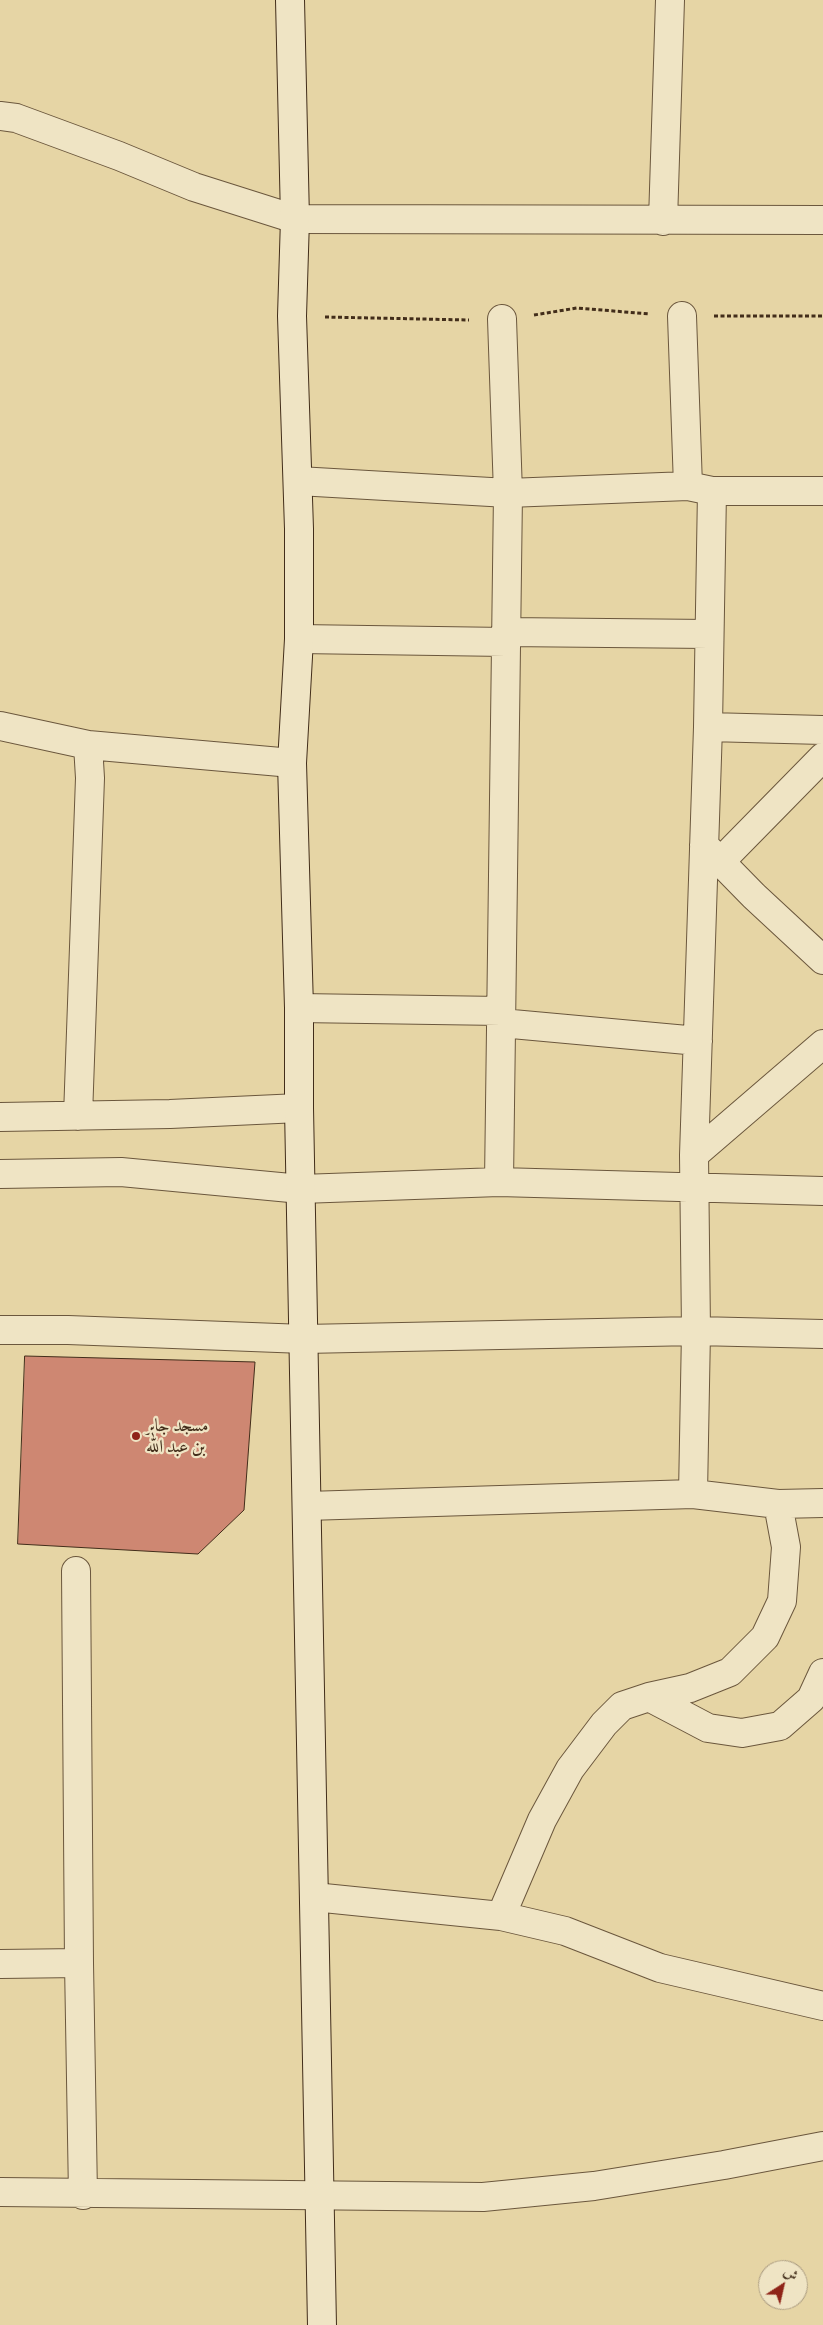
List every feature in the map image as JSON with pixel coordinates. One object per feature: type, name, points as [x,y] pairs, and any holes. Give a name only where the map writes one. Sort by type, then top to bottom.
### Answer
[{"type":"street","points":[[290,0],[295,219],[292,316],[298,481],[299,639],[292,763],[300,1008],[299,1108],[322,2325]]},
{"type":"street","points":[[663,221],[670,0]]},
{"type":"street","points":[[0,116],[16,118],[119,156],[194,187],[295,219],[823,220]]},
{"type":"street","points":[[682,316],[700,488],[709,634],[708,728],[712,853],[698,1041],[694,1155],[696,1331],[693,1494]]},
{"type":"street","points":[[498,1182],[508,493],[502,320]]},
{"type":"street","points":[[298,481],[508,493],[700,488],[823,491]]},
{"type":"street","points":[[299,639],[709,634]]},
{"type":"street","points":[[0,726],[88,745],[292,763]]},
{"type":"street","points":[[708,728],[823,730]]},
{"type":"street","points":[[78,1116],[90,778],[88,745]]},
{"type":"street","points":[[712,853],[823,756]]},
{"type":"street","points":[[712,853],[754,896],[823,960]]},
{"type":"street","points":[[300,1008],[501,1017],[698,1041]]},
{"type":"street","points":[[694,1155],[823,1044]]},
{"type":"street","points":[[0,1117],[170,1114],[299,1108]]},
{"type":"street","points":[[0,1174],[121,1172],[301,1189],[498,1182],[823,1191]]},
{"type":"street","points":[[0,1330],[68,1330],[304,1339],[696,1331],[823,1334]]},
{"type":"street","points":[[307,1506],[693,1494],[778,1504],[823,1503]]},
{"type":"street","points":[[501,1916],[542,1820],[570,1769],[604,1724],[622,1706],[649,1697],[690,1688],[730,1672],[765,1637],[782,1601],[786,1547],[778,1504]]},
{"type":"street","points":[[76,1571],[83,2195]]},
{"type":"street","points":[[649,1697],[708,1728],[742,1733],[780,1726],[811,1699],[823,1673]]},
{"type":"street","points":[[314,1897],[501,1916],[565,1931],[660,1968],[823,2006]]},
{"type":"street","points":[[0,1964],[79,1964]]},
{"type":"street","points":[[0,2192],[83,2195],[492,2196],[603,2184],[724,2165],[823,2146]]},
{"type":"path","points":[[292,316],[404,320],[502,320],[577,308],[682,316],[823,316]]},
{"type":"building","name":"مسجد جابر بن عبد الله","points":[[25,1356],[255,1362],[244,1510],[198,1554],[18,1544]]},
{"type":"place","name":"مسجد جابر بن عبد الله","points":[[136,1436]]}]
